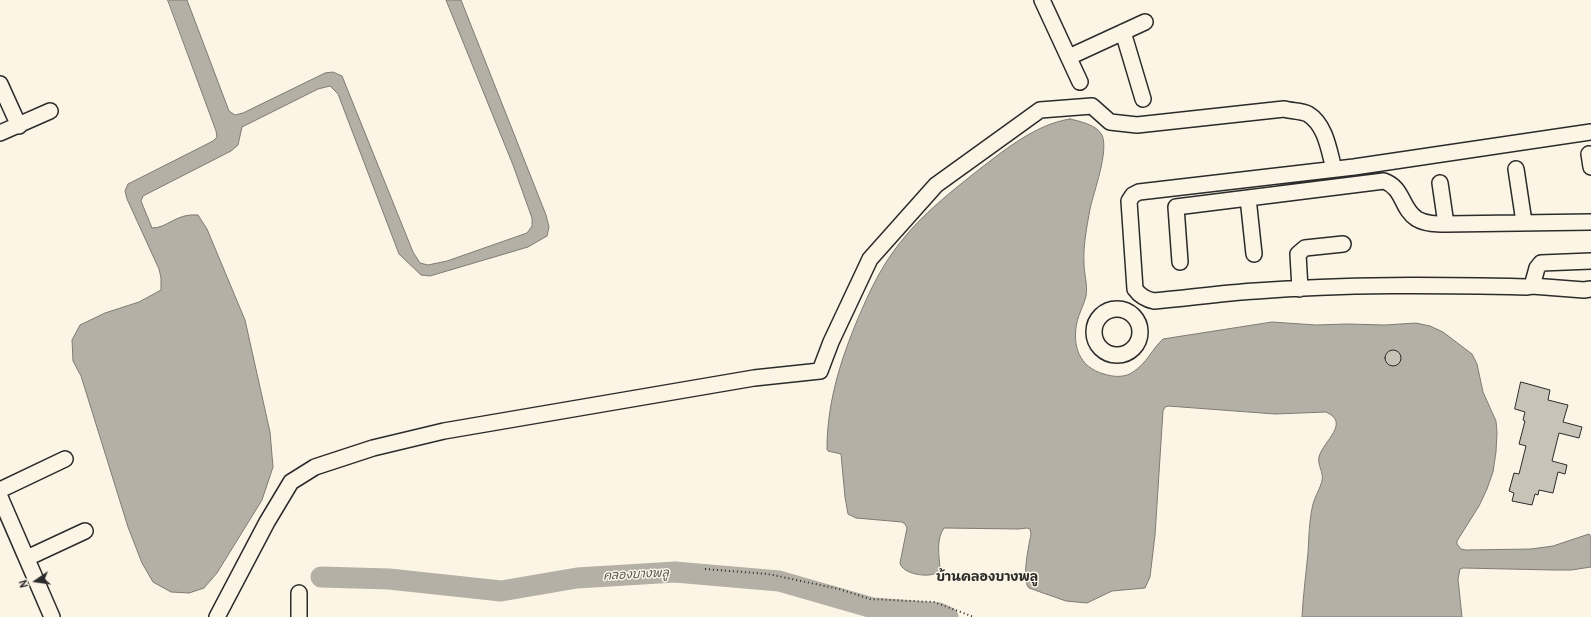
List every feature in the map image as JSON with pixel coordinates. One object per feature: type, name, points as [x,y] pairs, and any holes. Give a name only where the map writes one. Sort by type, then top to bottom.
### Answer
[{"type":"street","points":[[1042,0],[1080,82]]},
{"type":"street","points":[[1069,57],[1145,22]]},
{"type":"street","points":[[1123,32],[1142,99]]},
{"type":"street","points":[[0,84],[19,126]]},
{"type":"street","points":[[217,617],[267,522],[291,482],[315,467],[372,448],[444,431],[754,378],[820,371],[831,342],[870,259],[936,185],[1040,110],[1092,106],[1110,122],[1137,125],[1284,109],[1308,114],[1320,125],[1334,169]]},
{"type":"street","points":[[0,133],[19,126],[50,111]]},
{"type":"street","points":[[1591,132],[1334,169],[1139,192],[1132,195],[1129,201],[1135,289],[1146,299],[1154,301],[1256,291],[1300,289],[1445,285],[1532,286],[1584,290],[1591,288]]},
{"type":"street","points":[[1516,169],[1524,222]]},
{"type":"street","points":[[1180,262],[1176,207],[1384,181],[1392,184],[1398,189],[1406,206],[1418,219],[1428,223],[1591,222]]},
{"type":"street","points":[[1440,183],[1446,224]]},
{"type":"street","points":[[1248,198],[1254,254]]},
{"type":"street","points":[[1300,289],[1298,254],[1305,248],[1343,244]]},
{"type":"street","points":[[1532,286],[1537,268],[1541,263],[1591,261]]},
{"type":"street","points":[[1128,312],[1139,294]]},
{"type":"street","points":[[0,490],[65,459]]},
{"type":"street","points":[[0,497],[52,617]]},
{"type":"street","points":[[27,558],[85,531]]},
{"type":"street","points":[[299,593],[299,617]]},
{"type":"path","points":[[705,569],[768,574],[839,590],[870,599],[934,602],[974,617]]},
{"type":"shaded area","points":[[168,0],[187,0],[229,111],[235,115],[243,113],[325,73],[333,72],[342,76],[413,252],[420,263],[428,265],[447,261],[527,233],[532,226],[532,218],[513,165],[446,0],[461,0],[546,215],[549,227],[547,236],[528,247],[430,276],[421,275],[399,254],[338,94],[330,86],[318,89],[242,127],[238,145],[231,151],[143,196],[141,201],[152,228],[163,226],[184,216],[198,215],[207,229],[245,320],[270,432],[273,467],[262,500],[217,573],[204,588],[189,593],[171,592],[153,582],[142,563],[128,527],[81,376],[73,361],[72,340],[80,325],[105,313],[139,302],[161,290],[159,269],[127,199],[125,191],[128,184],[213,141],[217,137]]},
{"type":"shaded area","points":[[1070,119],[1088,124],[1096,129],[1102,135],[1104,142],[1104,151],[1090,209],[1085,243],[1084,263],[1087,288],[1086,296],[1078,319],[1076,331],[1077,347],[1083,361],[1095,371],[1115,376],[1126,375],[1138,368],[1163,339],[1272,322],[1316,325],[1385,325],[1416,323],[1430,326],[1443,332],[1472,354],[1477,364],[1483,392],[1496,421],[1496,452],[1493,472],[1479,506],[1457,541],[1457,544],[1461,549],[1466,550],[1531,549],[1553,546],[1589,534],[1591,537],[1591,567],[1571,570],[1460,569],[1458,579],[1462,617],[1302,617],[1309,528],[1314,501],[1322,478],[1319,457],[1321,451],[1336,427],[1336,421],[1333,416],[1326,412],[1275,414],[1168,406],[1165,407],[1163,411],[1155,535],[1150,577],[1145,588],[1112,591],[1087,603],[1066,601],[1029,588],[1026,578],[1026,570],[1027,554],[1031,534],[1030,529],[1027,528],[944,528],[941,532],[939,542],[940,568],[938,572],[922,575],[905,570],[900,563],[907,528],[905,524],[902,522],[856,518],[848,514],[841,454],[828,451],[827,449],[833,394],[849,341],[879,274],[888,259],[917,223],[948,194],[1012,145],[1034,131]]},
{"type":"building","points":[[1390,350],[1396,350],[1401,355],[1399,364],[1396,366],[1390,366],[1385,361],[1385,355]]},
{"type":"building","points":[[1521,382],[1550,390],[1548,400],[1568,405],[1563,422],[1582,427],[1579,438],[1559,433],[1552,461],[1567,465],[1565,474],[1558,472],[1553,493],[1539,490],[1538,495],[1535,494],[1532,505],[1512,501],[1514,493],[1509,491],[1514,473],[1519,474],[1526,446],[1519,444],[1525,421],[1523,420],[1525,412],[1515,409]]},
{"type":"waterway","name":"คลองบางพลู","points":[[321,577],[389,579],[501,591],[577,578],[675,572],[779,581],[873,608],[939,613],[948,617]]},
{"type":"district","name":"บ้านคลองบางพลู","points":[[987,578]]}]
